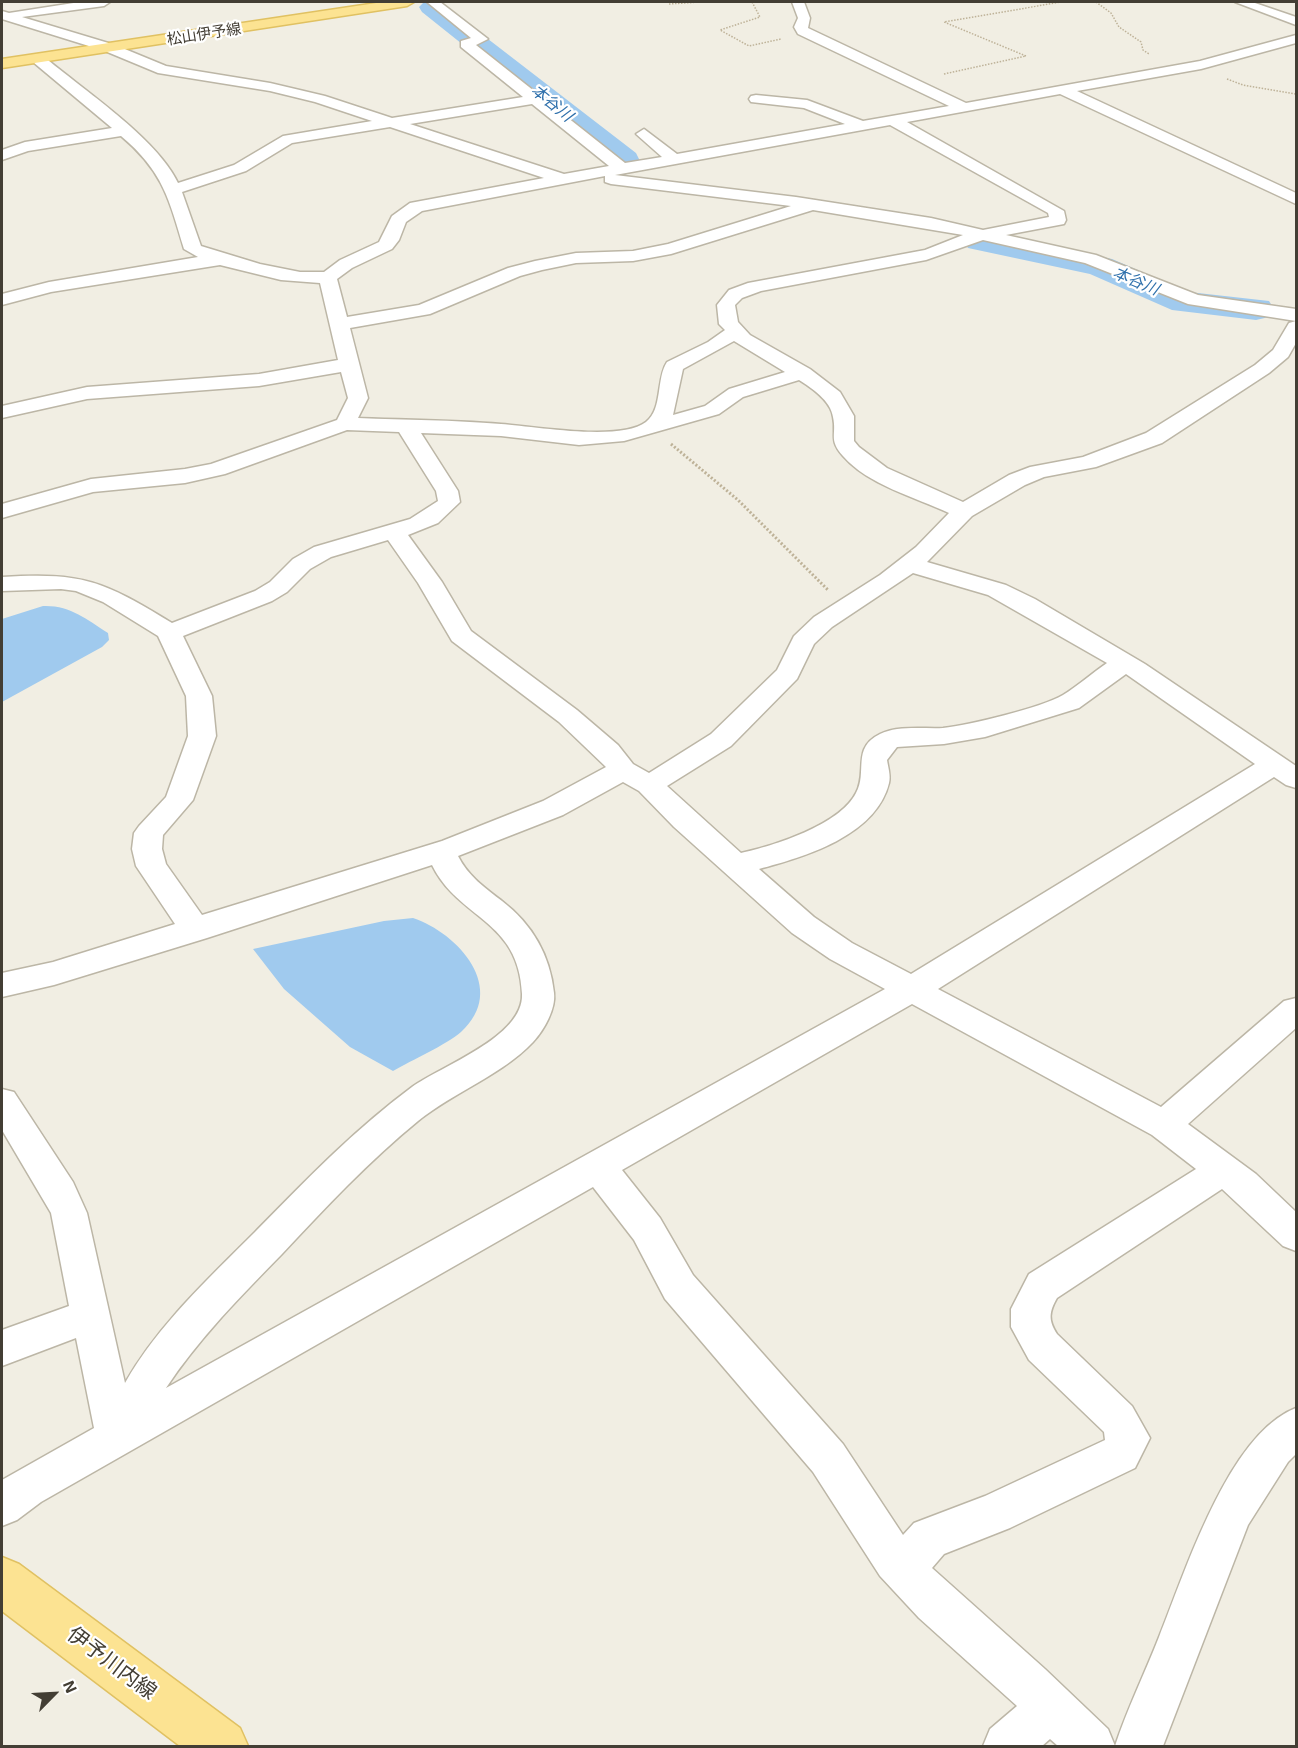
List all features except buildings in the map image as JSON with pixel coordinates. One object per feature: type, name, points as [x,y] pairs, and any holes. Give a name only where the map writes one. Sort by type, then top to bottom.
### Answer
[{"type":"main road","name":"松山伊予線","points":[[2,64],[407,2]]},
{"type":"main road","name":"伊予川内線","points":[[2,1581],[222,1746]]},
{"type":"street","points":[[4,15],[104,2]]},
{"type":"street","points":[[433,2],[481,39],[466,44],[621,168]]},
{"type":"street","points":[[798,2],[804,18],[800,27],[808,34],[963,107]]},
{"type":"street","points":[[1241,2],[1296,21]]},
{"type":"street","points":[[4,15],[110,48],[163,70],[297,93],[564,179]]},
{"type":"street","points":[[38,59],[123,131],[164,171],[173,190],[193,249],[221,259],[281,274],[327,277],[348,263],[388,246],[395,236],[398,220],[416,207],[1193,66],[1292,43]]},
{"type":"street","points":[[1062,90],[1296,199]]},
{"type":"street","points":[[173,190],[246,165],[288,139],[535,99]]},
{"type":"street","points":[[756,99],[807,104],[843,120],[862,125]]},
{"type":"street","points":[[892,120],[1056,212],[1059,216],[1058,220],[982,235],[929,255],[802,277],[739,292],[729,297],[726,304],[726,320],[735,332],[802,373],[840,407],[846,429],[843,441],[848,451],[869,468],[964,511]]},
{"type":"street","points":[[2,155],[25,147],[123,131]]},
{"type":"street","points":[[644,134],[674,159]]},
{"type":"street","points":[[583,176],[812,205],[931,223],[1114,267],[1180,296],[1199,301],[1255,305],[1296,315]]},
{"type":"street","points":[[341,324],[423,310],[514,272],[558,261],[633,256],[671,249],[812,205]]},
{"type":"street","points":[[2,300],[50,287],[221,259]]},
{"type":"street","points":[[327,277],[341,324],[358,398],[345,424]]},
{"type":"street","points":[[2,985],[54,973],[196,930],[441,852],[636,777],[721,740],[788,673],[803,641],[823,622],[909,564],[964,511],[1017,480],[1048,470],[1088,462],[1154,438],[1262,369],[1281,353],[1296,327]]},
{"type":"street","points":[[651,429],[663,414],[674,366],[735,332]]},
{"type":"street","points":[[2,412],[97,392],[259,380],[351,364]]},
{"type":"street","points":[[2,511],[91,486],[185,476],[218,469],[345,424],[501,430],[579,439],[651,429],[712,410],[736,393],[802,373]]},
{"type":"street","points":[[169,632],[259,598],[279,587],[295,569],[319,554],[353,541],[394,532],[442,512],[449,502],[447,491],[407,428]]},
{"type":"street","points":[[394,532],[430,582],[461,636],[568,716],[803,925],[841,951],[911,990],[1164,1125],[1223,1170],[1296,1235]]},
{"type":"street","points":[[2,1504],[116,1437],[911,990],[1286,771],[1125,662],[997,590],[909,564]]},
{"type":"street","points":[[3,587],[61,582],[81,585],[112,597],[169,632],[199,696],[202,736],[179,800],[149,833],[147,849],[151,866],[196,930]]},
{"type":"street","points":[[734,865],[789,850],[855,815],[872,795],[878,772],[873,760],[878,749],[889,740],[912,736],[944,736],[985,729],[1070,702],[1125,662]]},
{"type":"street","points":[[116,1437],[155,1370],[203,1310],[329,1179],[427,1094],[488,1058],[529,1027],[538,1000],[533,964],[521,936],[511,922],[460,884],[447,869],[441,852]]},
{"type":"street","points":[[1164,1125],[1296,1010]]},
{"type":"street","points":[[2,1102],[60,1193],[69,1213],[116,1437]]},
{"type":"street","points":[[598,1166],[647,1229],[679,1287],[828,1458],[895,1561],[935,1602],[1091,1746]]},
{"type":"street","points":[[907,1573],[914,1556],[929,1538],[995,1513],[1120,1454],[1129,1438],[1119,1419],[1043,1347],[1031,1326],[1030,1309],[1042,1286],[1223,1170]]},
{"type":"street","points":[[2,1348],[90,1315]]},
{"type":"street","points":[[1139,1746],[1231,1513],[1273,1448],[1296,1427]]},
{"type":"street","points":[[1007,1746],[1050,1707]]},
{"type":"path","points":[[669,4],[700,2]]},
{"type":"path","points":[[752,2],[760,17],[720,30],[749,46],[808,34]]},
{"type":"path","points":[[908,81],[1026,56],[944,22],[1061,2]]},
{"type":"path","points":[[1096,2],[1111,13],[1119,27],[1141,42],[1147,53],[1193,66],[1243,85],[1296,94]]},
{"type":"path","points":[[651,429],[714,478],[846,608]]},
{"type":"water","points":[[43,606],[70,610],[108,633],[109,640],[102,647],[2,702],[2,619]]},
{"type":"water","points":[[413,918],[430,925],[461,949],[472,964],[479,981],[480,998],[475,1015],[461,1032],[393,1071],[350,1047],[284,989],[253,949],[384,921]]},
{"type":"waterway","name":"本谷川","points":[[431,7],[470,37]]},
{"type":"waterway","name":"本谷川","points":[[477,43],[625,159],[626,163]]},
{"type":"waterway","name":"本谷川","points":[[980,241],[1100,266],[1161,294],[1185,302],[1256,309]]}]
